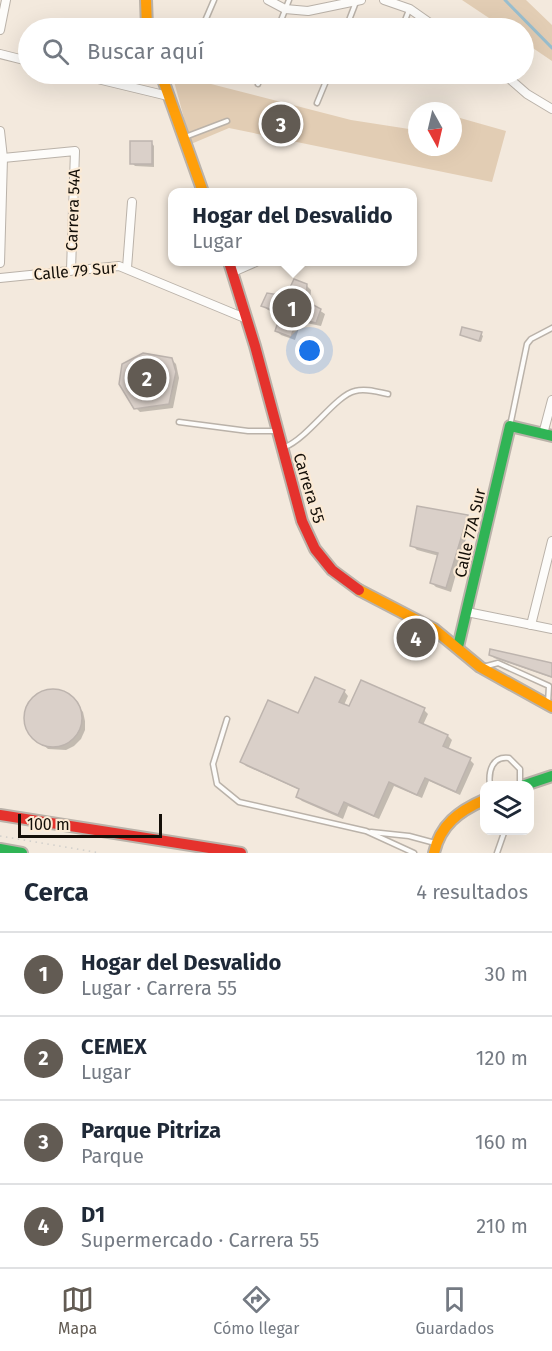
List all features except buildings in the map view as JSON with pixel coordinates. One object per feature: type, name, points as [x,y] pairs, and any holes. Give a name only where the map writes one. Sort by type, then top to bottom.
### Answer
[{"type":"street","points":[[0,30],[6,0]]},
{"type":"street","points":[[146,0],[146,18]]},
{"type":"street","points":[[268,0],[285,9],[308,11],[359,1]]},
{"type":"street","points":[[384,0],[410,9],[422,18]]},
{"type":"street","points":[[0,54],[18,58]]},
{"type":"street","points":[[118,84],[168,96]]},
{"type":"street","points":[[164,84],[202,188]]},
{"type":"street","points":[[516,84],[552,109]]},
{"type":"street","points":[[0,131],[3,158],[0,263]]},
{"type":"street","name":"Carrera 54A","points":[[3,158],[75,151],[71,270]]},
{"type":"street","points":[[127,268],[132,202]]},
{"type":"street","name":"Calle 79 Sur","points":[[0,278],[110,266],[127,268],[247,319]]},
{"type":"street","name":"Carrera 55","points":[[231,267],[302,521],[315,549],[332,570],[360,591],[434,629],[480,667],[550,706]]},
{"type":"street","points":[[510,426],[548,435],[552,399]]},
{"type":"street","name":"Calle 77A Sur","points":[[458,647],[510,426]]},
{"type":"street","points":[[531,625],[552,541]]},
{"type":"street","points":[[467,612],[552,629]]},
{"type":"street","points":[[534,782],[552,776]]},
{"type":"street","points":[[436,850],[449,821],[463,809],[480,802]]},
{"type":"street","points":[[0,816],[241,853]]},
{"type":"street","points":[[0,849],[22,853]]},
{"type":"lane","points":[[206,18],[214,0]]},
{"type":"lane","points":[[282,18],[288,0]]},
{"type":"lane","points":[[351,18],[359,1]]},
{"type":"lane","points":[[406,18],[410,9]]},
{"type":"lane","points":[[317,103],[325,84]]},
{"type":"lane","points":[[184,137],[227,121]]},
{"type":"lane","points":[[510,426],[527,344],[531,339],[552,328]]},
{"type":"lane","points":[[281,449],[296,441],[350,392],[364,390],[388,394]]},
{"type":"lane","points":[[179,422],[248,431],[277,431]]},
{"type":"lane","points":[[480,667],[498,663],[549,686],[550,706]]},
{"type":"lane","points":[[227,720],[213,764],[217,784],[239,802],[366,831],[409,836],[436,850]]},
{"type":"lane","points":[[490,781],[489,773],[494,761],[503,757],[509,758],[520,769],[521,781]]},
{"type":"lane","points":[[366,831],[414,853]]},
{"type":"lane","points":[[497,853],[504,835]]},
{"type":"path","points":[[0,836],[100,853]]},
{"type":"shaded area","points":[[462,0],[526,0],[552,25],[552,61],[534,49],[534,18],[489,18]]},
{"type":"shaded area","points":[[175,84],[211,84],[351,120],[408,129],[408,156],[462,156],[462,119],[506,131],[492,182],[229,128],[191,144]]},
{"type":"waterway","points":[[505,0],[523,18]]},
{"type":"waterway","points":[[534,30],[552,48]]},
{"type":"traffic: fast","points":[[458,647],[510,426],[552,436]]},
{"type":"traffic: fast","points":[[534,782],[552,776]]},
{"type":"traffic: fast","points":[[0,849],[22,853]]},
{"type":"traffic: slow","points":[[146,0],[147,18]]},
{"type":"traffic: slow","points":[[165,84],[202,188]]},
{"type":"traffic: slow","points":[[359,590],[434,629],[480,667],[552,707]]},
{"type":"traffic: slow","points":[[434,853],[441,834],[452,820],[480,802]]},
{"type":"traffic: jam","points":[[230,266],[255,346],[302,521],[315,549],[332,570],[359,590]]},
{"type":"traffic: jam","points":[[0,815],[241,853]]},
{"type":"place","name":"Parque Pitriza","points":[[281,124]]},
{"type":"place","name":"Hogar del Desvalido","points":[[292,308]]},
{"type":"place","name":"CEMEX","points":[[147,378]]},
{"type":"place","name":"D1","points":[[416,638]]}]
